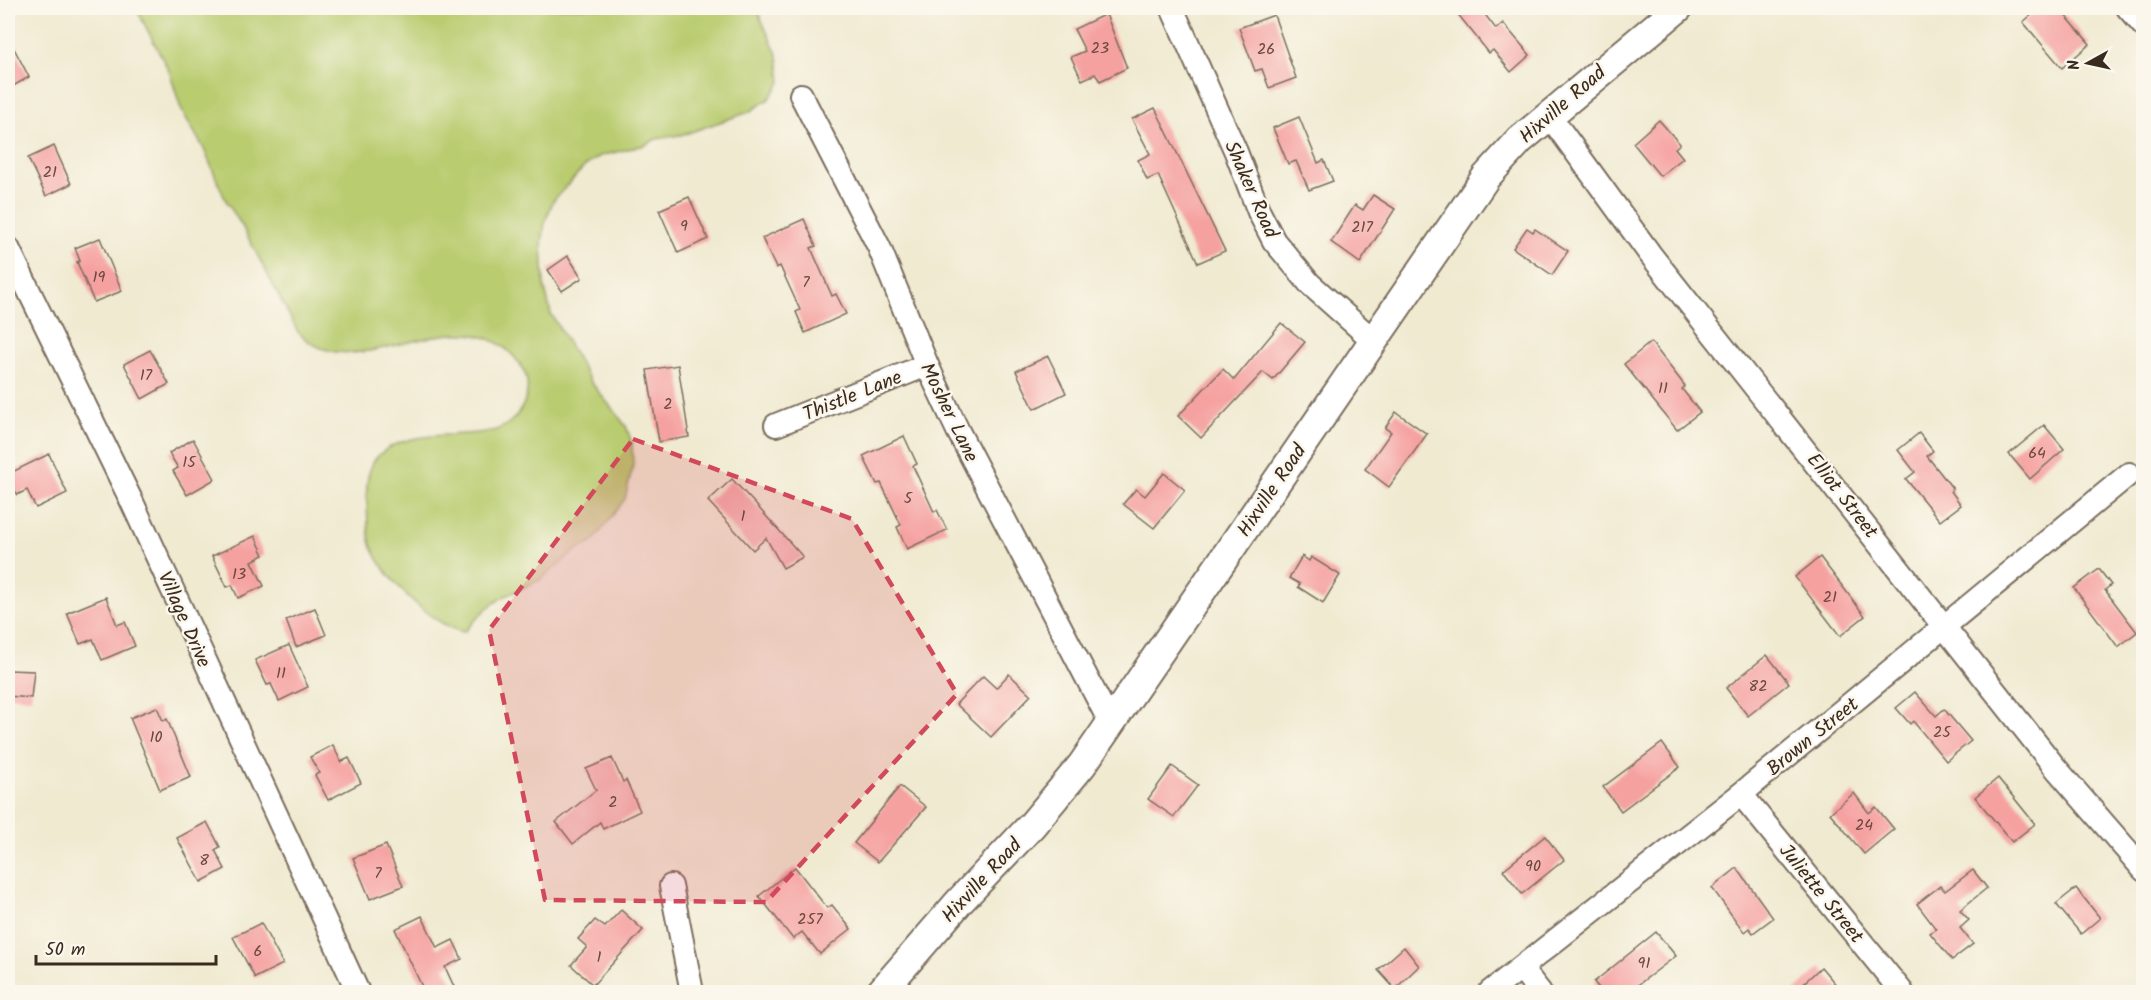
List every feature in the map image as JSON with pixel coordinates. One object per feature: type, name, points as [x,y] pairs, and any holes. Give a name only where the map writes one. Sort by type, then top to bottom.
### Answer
[{"type":"street","name":"Shaker Road","points":[[1172,8],[1236,152],[1259,212],[1274,241],[1310,284],[1374,341]]},
{"type":"street","name":"Hixville Road","points":[[881,993],[959,902],[1067,786],[1486,177],[1506,153],[1549,115],[1678,8]]},
{"type":"street","points":[[2128,8],[2144,26]]},
{"type":"street","name":"Mosher Lane","points":[[801,94],[879,247],[927,365],[990,495],[1111,724]]},
{"type":"street","name":"Elliot Street","points":[[1549,115],[1650,254],[1947,627],[2054,766],[2144,870]]},
{"type":"street","name":"Village Drive","points":[[8,248],[132,502],[358,993]]},
{"type":"street","name":"Thistle Lane","points":[[776,425],[927,365]]},
{"type":"street","name":"Brown Street","points":[[1490,993],[1742,794],[1947,627],[2129,474]]},
{"type":"street","name":"Juliette Street","points":[[1742,794],[1902,993]]},
{"type":"street","points":[[671,886],[692,993]]},
{"type":"street","points":[[1521,968],[1539,993]]},
{"type":"highlighted area","points":[[633,439],[852,519],[957,694],[766,902],[545,900],[489,630]]},
{"type":"green space","points":[[136,8],[756,8],[778,56],[781,82],[769,99],[749,112],[685,134],[656,139],[645,145],[600,156],[584,167],[553,201],[545,222],[542,244],[544,285],[551,314],[591,382],[626,426],[632,443],[633,465],[625,499],[592,543],[577,550],[540,580],[503,597],[486,609],[464,632],[451,628],[423,610],[385,570],[371,544],[368,529],[369,472],[378,456],[389,447],[402,442],[432,436],[492,431],[502,427],[511,421],[524,404],[527,394],[525,373],[520,364],[496,342],[469,334],[440,336],[349,353],[322,348],[298,332],[242,226],[225,199],[204,149],[181,109],[170,73]]},
{"type":"building","points":[[1453,8],[1480,8],[1496,29],[1503,23],[1530,55],[1511,72],[1493,50],[1489,53]]},
{"type":"building","points":[[2040,8],[2059,8],[2090,44],[2062,68],[2023,22]]},
{"type":"building","points":[[1106,14],[1127,68],[1100,81],[1095,74],[1082,80],[1071,57],[1085,51],[1074,29]]},
{"type":"building","points":[[1274,15],[1296,78],[1269,88],[1262,69],[1255,71],[1239,28]]},
{"type":"building","points":[[8,37],[29,77],[8,89]]},
{"type":"building","points":[[1155,108],[1225,251],[1198,263],[1158,175],[1147,180],[1138,160],[1150,154],[1132,119]]},
{"type":"building","points":[[1299,117],[1318,163],[1324,160],[1333,181],[1309,190],[1296,161],[1288,164],[1273,128]]},
{"type":"building","points":[[1659,120],[1680,144],[1675,148],[1683,158],[1660,176],[1633,143]]},
{"type":"building","points":[[54,146],[71,184],[46,196],[28,158]]},
{"type":"building","points":[[1373,195],[1395,209],[1360,263],[1331,242],[1355,205],[1363,210]]},
{"type":"building","points":[[689,197],[708,239],[678,253],[659,210]]},
{"type":"building","points":[[804,219],[816,246],[811,248],[832,296],[836,294],[846,314],[805,333],[796,312],[800,310],[780,266],[776,268],[762,238]]},
{"type":"building","points":[[1527,228],[1533,232],[1535,229],[1568,251],[1552,275],[1513,248]]},
{"type":"building","points":[[100,238],[122,291],[94,302],[77,262],[80,261],[75,248]]},
{"type":"building","points":[[568,256],[582,278],[562,291],[548,270]]},
{"type":"building","points":[[1281,323],[1305,342],[1273,380],[1263,372],[1201,438],[1178,416],[1223,369],[1234,380]]},
{"type":"building","points":[[1651,342],[1685,386],[1682,389],[1700,412],[1677,430],[1624,364]]},
{"type":"building","points":[[150,350],[169,384],[142,399],[124,364]]},
{"type":"building","points":[[1048,356],[1066,393],[1034,409],[1016,371]]},
{"type":"building","points":[[678,365],[689,437],[659,442],[647,370]]},
{"type":"building","points":[[1396,412],[1427,434],[1389,487],[1365,469],[1391,432],[1385,428]]},
{"type":"building","points":[[2044,425],[2064,449],[2030,479],[2009,454]]},
{"type":"building","points":[[1919,433],[1933,451],[1927,456],[1953,489],[1951,491],[1961,505],[1940,521],[1906,479],[1915,472],[1898,450]]},
{"type":"building","points":[[904,436],[917,464],[913,466],[934,512],[937,510],[947,530],[907,549],[897,527],[901,525],[881,483],[877,484],[863,456]]},
{"type":"building","points":[[193,439],[215,479],[187,495],[173,471],[178,468],[169,453]]},
{"type":"building","points":[[49,454],[67,493],[36,508],[27,490],[17,495],[8,474]]},
{"type":"building","points":[[1164,473],[1185,490],[1154,528],[1123,504],[1136,489],[1145,496]]},
{"type":"building","points":[[732,479],[803,557],[783,568],[766,538],[753,550],[708,501]]},
{"type":"building","points":[[255,536],[264,555],[252,561],[264,586],[238,598],[232,585],[227,587],[212,556]]},
{"type":"building","points":[[1302,556],[1309,561],[1311,557],[1340,575],[1323,603],[1298,587],[1300,584],[1289,578]]},
{"type":"building","points":[[1820,557],[1865,616],[1840,636],[1795,577]]},
{"type":"building","points":[[2099,569],[2111,585],[2105,590],[2137,632],[2118,647],[2074,588]]},
{"type":"building","points":[[106,597],[117,625],[125,622],[135,646],[102,660],[93,639],[80,644],[67,613]]},
{"type":"building","points":[[315,608],[326,635],[296,647],[286,620]]},
{"type":"building","points":[[289,645],[308,687],[279,701],[271,684],[267,685],[255,660]]},
{"type":"building","points":[[1767,655],[1789,683],[1748,716],[1726,688]]},
{"type":"building","points":[[8,670],[34,671],[31,698],[8,696]]},
{"type":"building","points":[[1009,674],[1031,695],[991,737],[956,704],[983,676],[996,688]]},
{"type":"building","points":[[1915,692],[1936,716],[1944,709],[1971,741],[1946,761],[1913,721],[1910,724],[1896,708]]},
{"type":"building","points":[[157,707],[163,721],[167,719],[191,777],[160,790],[130,718]]},
{"type":"building","points":[[1662,743],[1680,767],[1621,811],[1603,787]]},
{"type":"building","points":[[333,745],[341,762],[349,758],[361,783],[328,800],[315,775],[319,773],[310,757]]},
{"type":"building","points":[[612,758],[623,782],[626,780],[640,811],[603,829],[600,822],[573,844],[556,822],[596,790],[586,769]]},
{"type":"building","points":[[1172,766],[1198,785],[1174,817],[1148,799]]},
{"type":"building","points":[[1998,778],[2035,824],[2012,842],[1975,797]]},
{"type":"building","points":[[900,786],[926,807],[878,862],[854,843]]},
{"type":"building","points":[[1854,793],[1869,813],[1876,807],[1894,829],[1864,854],[1830,813]]},
{"type":"building","points":[[207,822],[220,847],[215,850],[225,869],[201,882],[177,838]]},
{"type":"building","points":[[1545,836],[1564,860],[1522,894],[1503,870]]},
{"type":"building","points":[[386,845],[403,886],[370,899],[353,858]]},
{"type":"building","points":[[795,867],[827,908],[832,905],[851,929],[820,954],[802,932],[793,939],[759,896]]},
{"type":"building","points":[[1737,868],[1773,918],[1753,933],[1749,928],[1744,932],[1712,888]]},
{"type":"building","points":[[1973,870],[1987,888],[1960,910],[1969,920],[1960,928],[1973,944],[1952,960],[1930,933],[1936,929],[1917,904],[1940,886],[1945,891]]},
{"type":"building","points":[[2076,888],[2100,918],[2081,934],[2056,904]]},
{"type":"building","points":[[621,910],[643,930],[593,985],[571,965],[587,947],[578,939],[595,920],[605,927]]},
{"type":"building","points":[[422,916],[437,948],[453,940],[462,959],[445,967],[457,993],[425,993],[395,929]]},
{"type":"building","points":[[261,923],[283,964],[255,978],[233,937]]},
{"type":"building","points":[[1656,932],[1676,956],[1627,993],[1603,993],[1594,982]]},
{"type":"building","points":[[1404,947],[1419,966],[1395,989],[1378,970]]},
{"type":"building","points":[[1821,967],[1843,993],[1793,993]]}]
